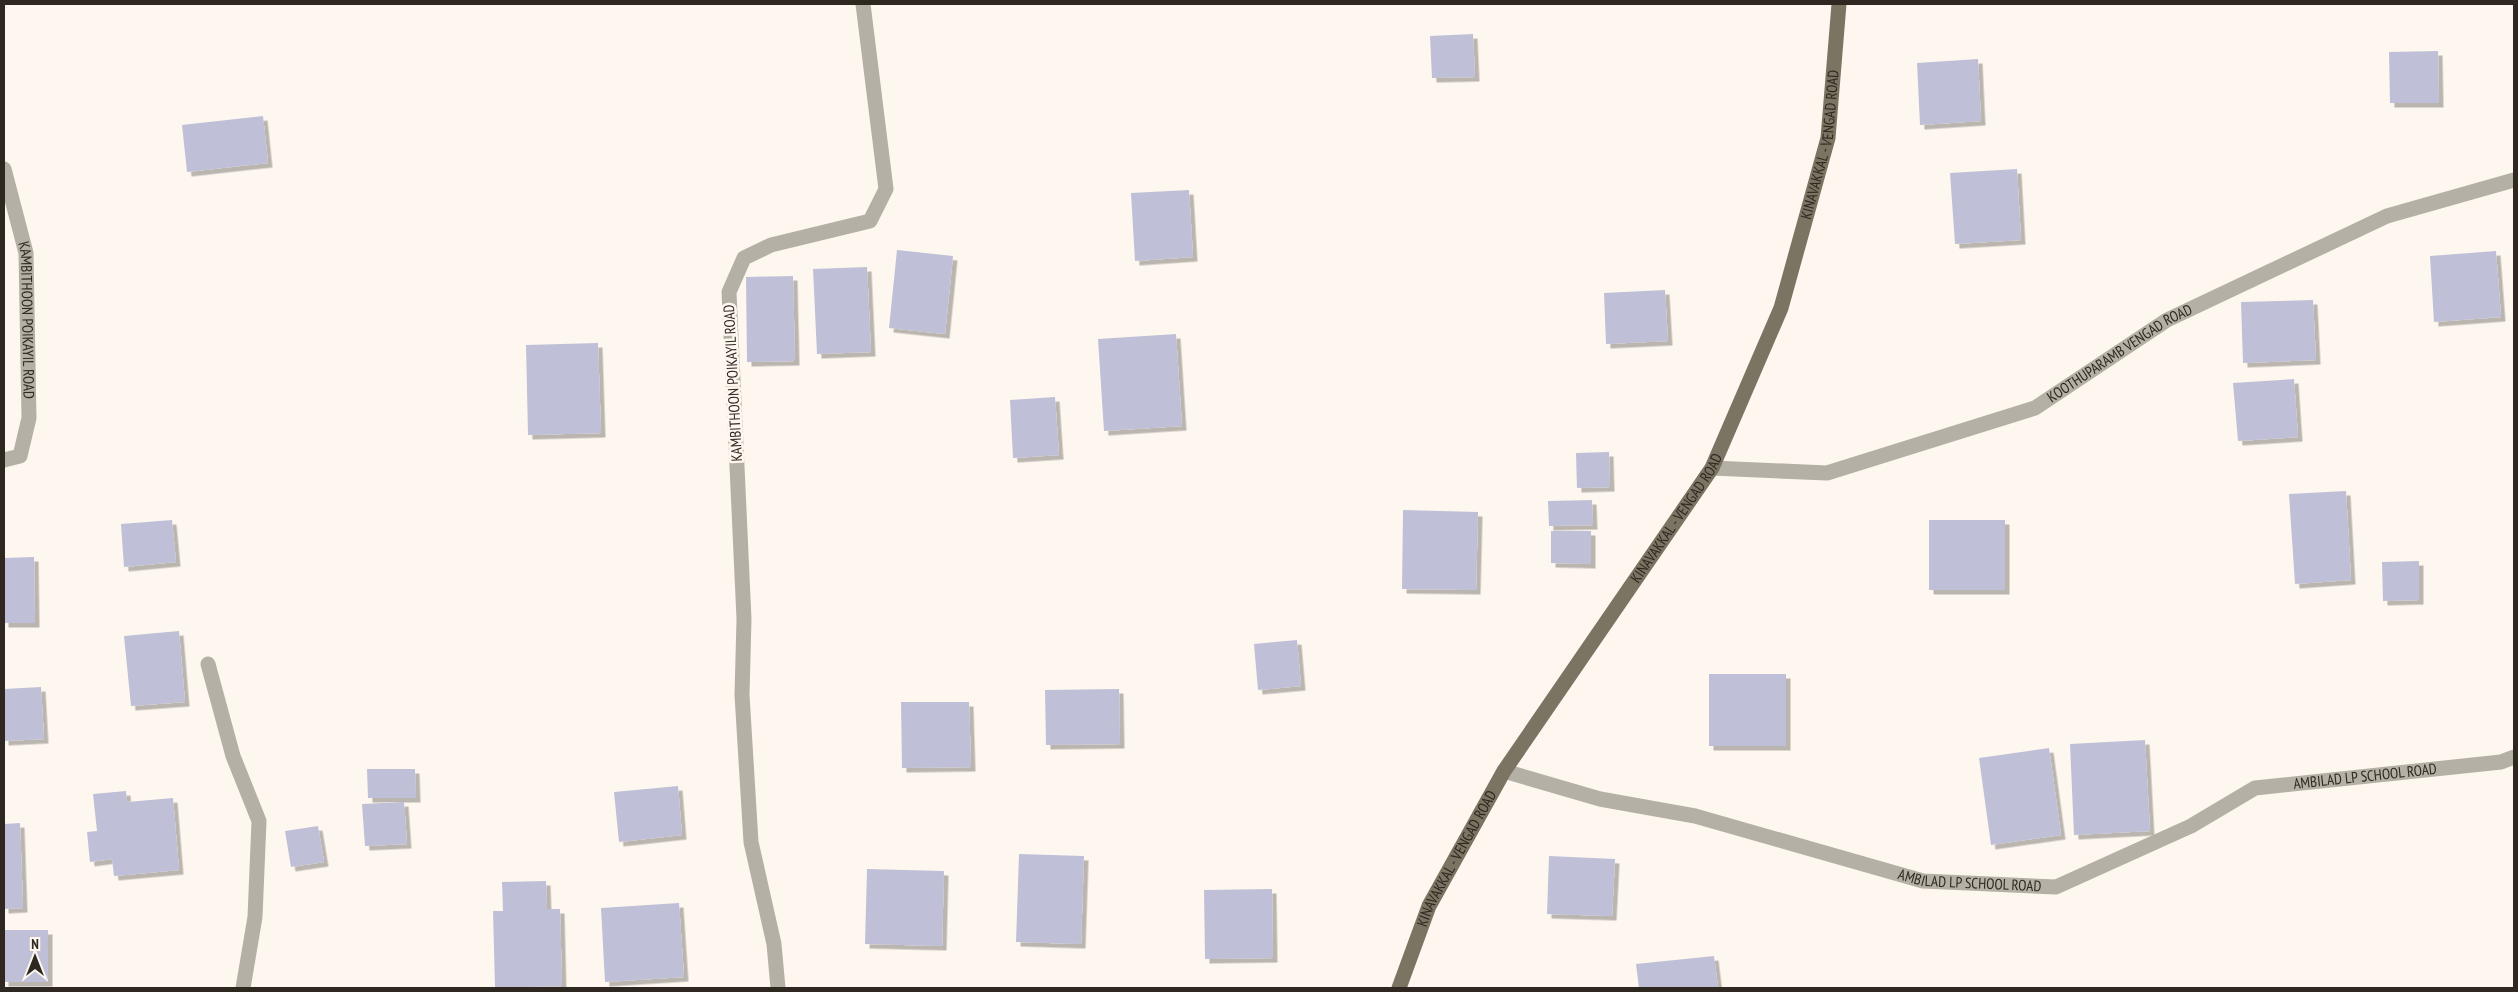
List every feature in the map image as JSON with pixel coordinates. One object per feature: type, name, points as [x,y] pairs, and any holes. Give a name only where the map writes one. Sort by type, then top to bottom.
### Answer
[{"type":"main road","name":"KINAVAKKAL - VENGAD ROAD","points":[[1399,988],[1429,906],[1504,771],[1712,468],[1781,308],[1828,138],[1839,4]]},
{"type":"street","name":"KAMBITHOON POIKAYIL ROAD","points":[[778,988],[774,944],[751,842],[742,695],[744,619],[729,292],[744,258],[771,245],[870,221],[886,189],[863,4]]},
{"type":"street","name":"KAMBITHOON POIKAYIL ROAD","points":[[4,169],[26,252],[29,418],[20,456],[4,460]]},
{"type":"street","name":"KOOTHUPARAMB VENGAD ROAD","points":[[1712,468],[1827,473],[2035,408],[2167,320],[2185,311],[2387,216],[2514,180]]},
{"type":"street","points":[[208,664],[233,756],[259,821],[255,917],[243,988]]},
{"type":"street","name":"AMBILAD LP SCHOOL ROAD","points":[[1504,771],[1600,799],[1695,816],[1923,881],[2056,887],[2191,826],[2255,788],[2500,762],[2514,757]]},
{"type":"building","points":[[1473,34],[1475,77],[1432,78],[1430,36]]},
{"type":"building","points":[[2438,51],[2439,103],[2390,103],[2389,52]]},
{"type":"building","points":[[1978,59],[1981,121],[1920,125],[1917,63]]},
{"type":"building","points":[[263,116],[268,163],[187,172],[182,125]]},
{"type":"building","points":[[2017,169],[2021,240],[1955,244],[1950,173]]},
{"type":"building","points":[[1189,190],[1193,257],[1135,261],[1131,193]]},
{"type":"building","points":[[897,250],[953,256],[945,334],[889,328]]},
{"type":"building","points":[[2496,251],[2501,317],[2434,322],[2430,256]]},
{"type":"building","points":[[867,267],[871,352],[817,354],[813,269]]},
{"type":"building","points":[[793,276],[795,361],[747,362],[746,277]]},
{"type":"building","points":[[1665,290],[1668,341],[1606,344],[1604,293]]},
{"type":"building","points":[[2313,300],[2316,360],[2243,363],[2241,302]]},
{"type":"building","points":[[1176,334],[1182,426],[1104,431],[1098,339]]},
{"type":"building","points":[[598,343],[601,433],[528,435],[526,345]]},
{"type":"building","points":[[2294,379],[2298,437],[2238,441],[2233,383]]},
{"type":"building","points":[[1055,397],[1059,455],[1013,458],[1010,400]]},
{"type":"building","points":[[1609,452],[1610,487],[1577,488],[1576,453]]},
{"type":"building","points":[[2346,491],[2351,580],[2295,584],[2289,494]]},
{"type":"building","points":[[1592,500],[1593,525],[1549,526],[1548,501]]},
{"type":"building","points":[[1403,510],[1478,512],[1476,590],[1402,589]]},
{"type":"building","points":[[172,520],[176,562],[124,567],[121,524]]},
{"type":"building","points":[[1929,520],[2005,520],[2005,590],[1929,590]]},
{"type":"building","points":[[1551,531],[1591,531],[1591,564],[1551,563]]},
{"type":"building","points":[[34,557],[35,623],[4,623],[4,558]]},
{"type":"building","points":[[2419,561],[2419,600],[2383,601],[2382,562]]},
{"type":"building","points":[[179,631],[185,702],[131,706],[124,636]]},
{"type":"building","points":[[1297,640],[1301,686],[1258,690],[1254,644]]},
{"type":"building","points":[[1709,674],[1786,674],[1786,746],[1709,746]]},
{"type":"building","points":[[41,687],[44,739],[4,741],[4,689]]},
{"type":"building","points":[[1119,689],[1120,744],[1046,745],[1045,690]]},
{"type":"building","points":[[901,702],[969,702],[971,767],[902,768]]},
{"type":"building","points":[[2145,740],[2150,831],[2074,835],[2070,744]]},
{"type":"building","points":[[2049,748],[2061,835],[1991,845],[1979,758]]},
{"type":"building","points":[[367,769],[415,769],[416,798],[368,798]]},
{"type":"building","points":[[678,786],[682,835],[619,842],[614,792]]},
{"type":"building","points":[[126,791],[127,802],[173,798],[179,870],[114,876],[112,859],[90,862],[87,832],[97,831],[93,794]]},
{"type":"building","points":[[404,802],[407,844],[365,846],[362,804]]},
{"type":"building","points":[[20,823],[23,908],[4,909],[4,824]]},
{"type":"building","points":[[318,826],[324,862],[291,867],[285,831]]},
{"type":"building","points":[[1019,854],[1084,856],[1081,944],[1016,942]]},
{"type":"building","points":[[1549,856],[1615,859],[1612,916],[1547,914]]},
{"type":"building","points":[[867,869],[944,871],[942,946],[865,944]]},
{"type":"building","points":[[546,881],[547,909],[560,909],[562,986],[495,988],[493,911],[503,911],[502,882]]},
{"type":"building","points":[[1272,889],[1273,958],[1205,959],[1204,890]]},
{"type":"building","points":[[679,903],[684,977],[605,982],[601,908]]},
{"type":"building","points":[[4,930],[48,930],[48,982],[4,982]]},
{"type":"building","points":[[1714,956],[1718,988],[1639,988],[1636,964]]}]
